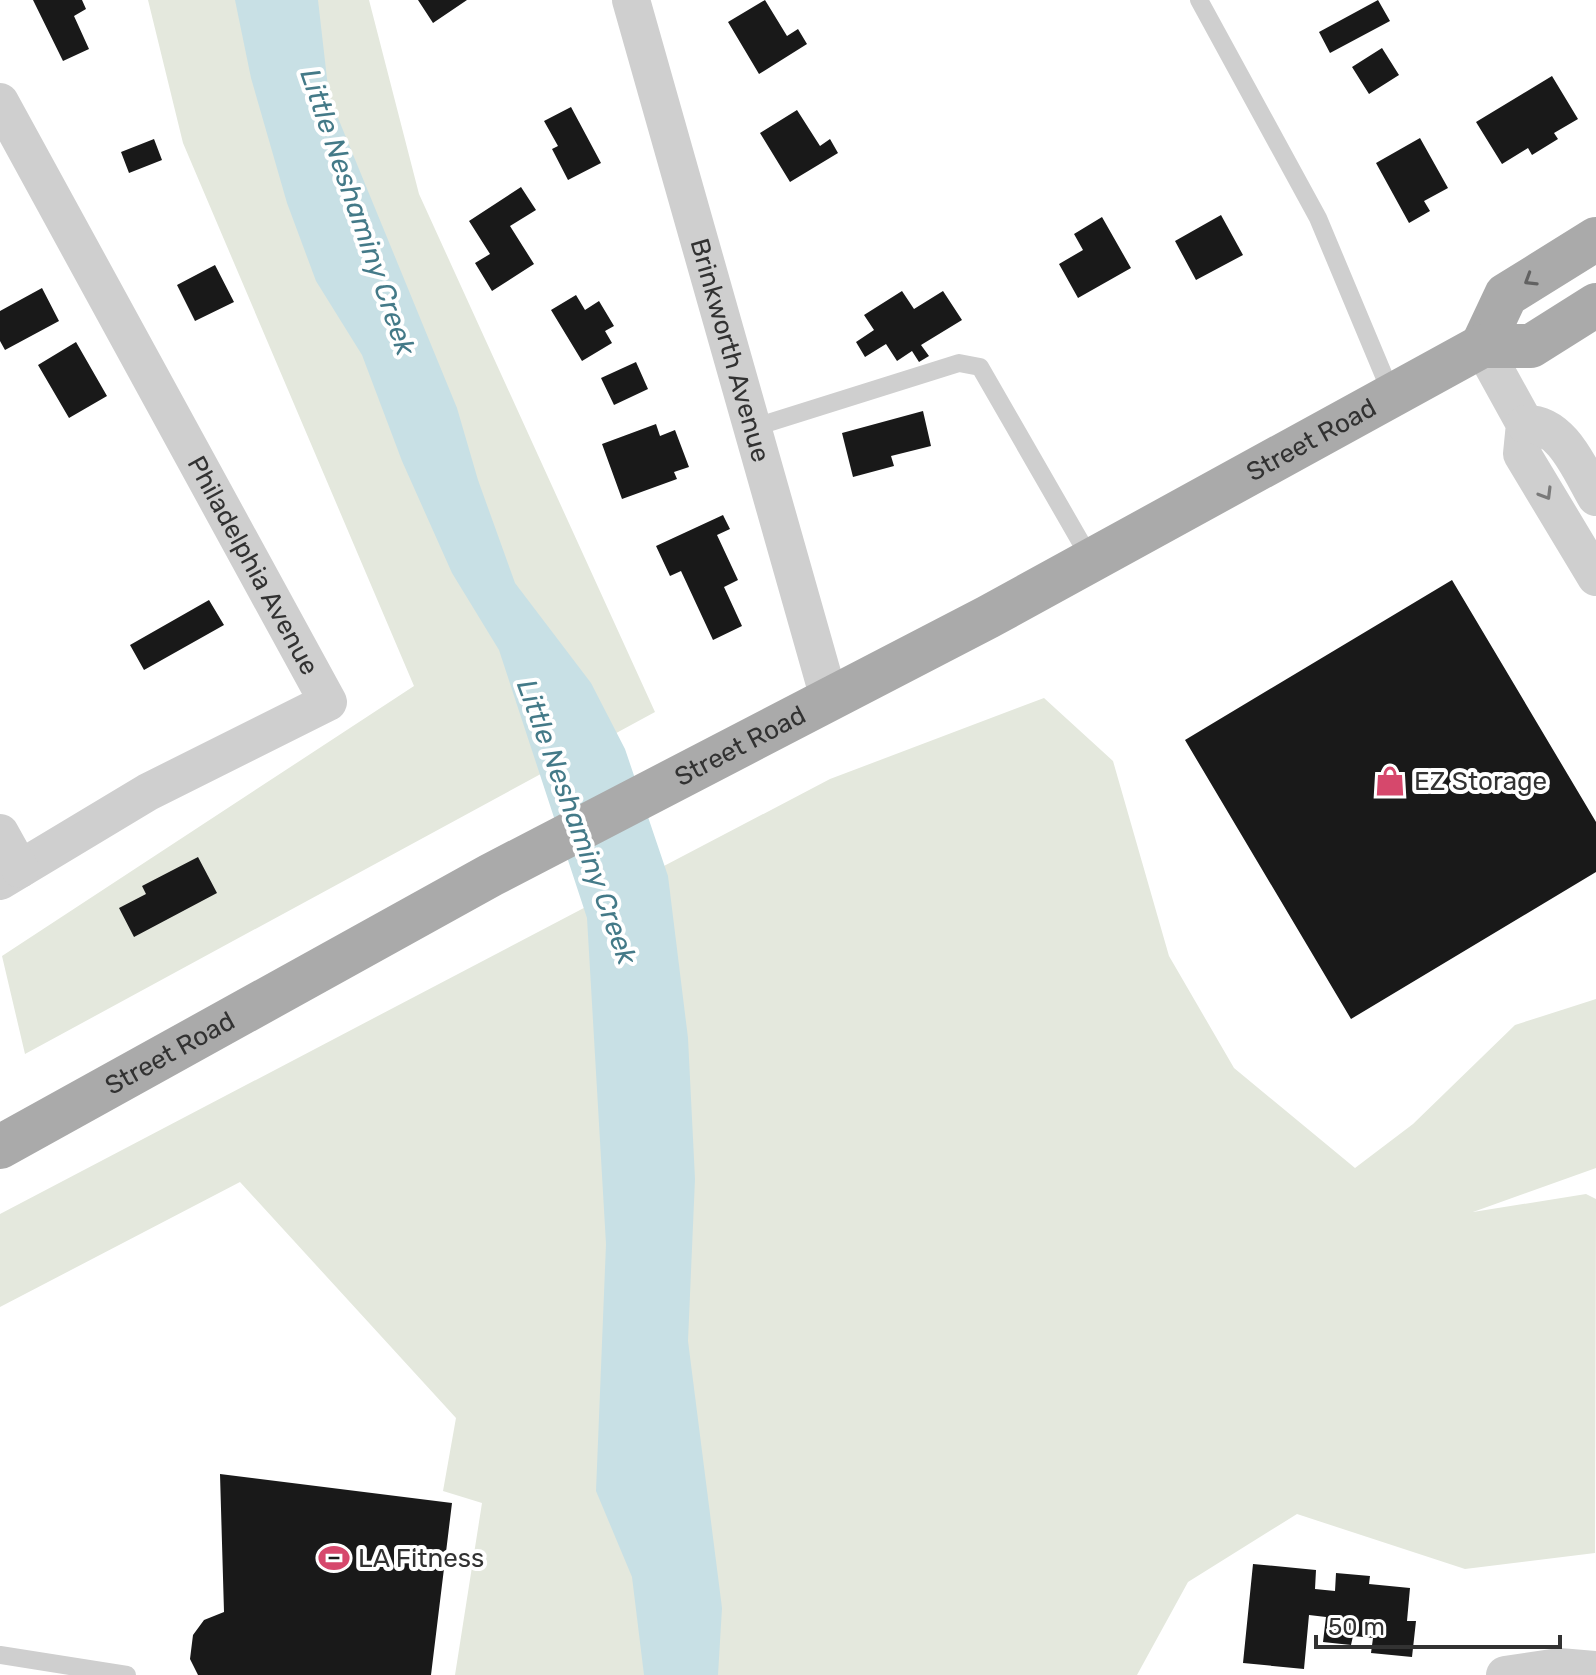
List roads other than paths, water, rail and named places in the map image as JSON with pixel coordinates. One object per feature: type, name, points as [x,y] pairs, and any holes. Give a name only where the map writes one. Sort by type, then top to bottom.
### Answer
[{"type":"main road","points":[[1482,346],[1506,295],[1596,239]]},
{"type":"main road","name":"Street Road","points":[[0,1147],[491,875],[1091,560],[1482,346],[1531,346],[1596,305]]},
{"type":"street","name":"Brinkworth Avenue","points":[[631,0],[829,698]]},
{"type":"street","name":"Philadelphia Avenue","points":[[0,102],[328,702],[148,792],[10,875]]},
{"type":"street","points":[[1482,346],[1525,424],[1522,454],[1596,577]]},
{"type":"street","points":[[1525,424],[1548,429],[1562,442],[1596,497]]},
{"type":"street","points":[[0,833],[10,875]]},
{"type":"street","points":[[1505,1675],[1559,1667],[1596,1670]]},
{"type":"lane","points":[[1199,0],[1318,218],[1392,395]]},
{"type":"lane","points":[[752,428],[959,363],[980,367],[1091,560]]},
{"type":"lane","points":[[0,1655],[127,1675]]},
{"type":"water","name":"Little Neshaminy Creek","points":[[235,0],[318,0],[329,96],[457,408],[478,480],[515,583],[591,683],[625,749],[668,876],[688,1038],[695,1179],[688,1341],[722,1608],[718,1675],[644,1675],[632,1577],[596,1491],[606,1244],[587,918],[499,650],[452,573],[402,461],[362,355],[316,281],[287,203],[251,78]]},
{"type":"place","name":"EZ Storage","points":[[1390,781]]},
{"type":"place","name":"LA Fitness","points":[[334,1558]]}]
